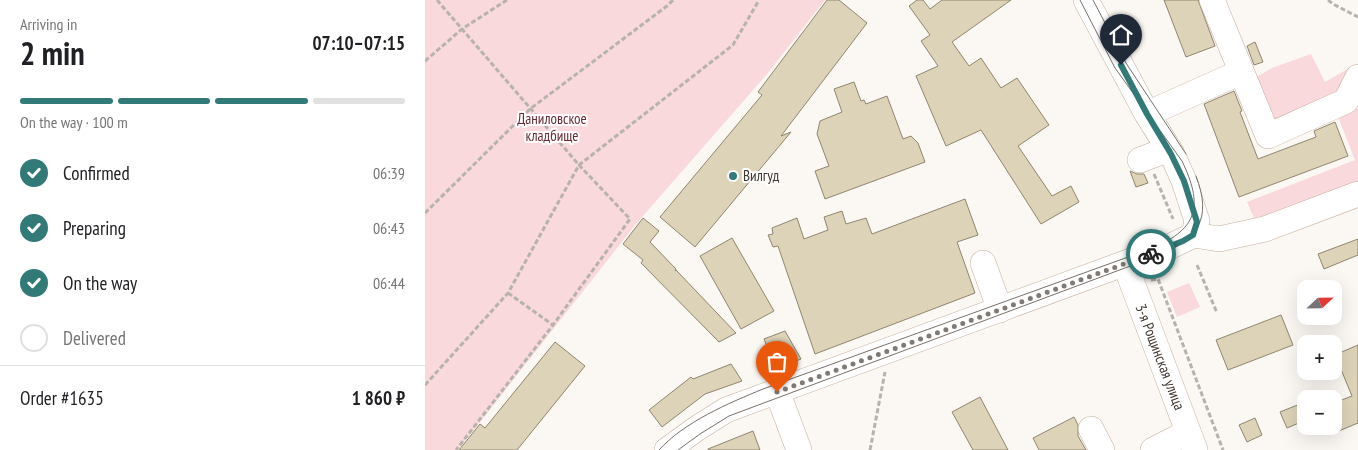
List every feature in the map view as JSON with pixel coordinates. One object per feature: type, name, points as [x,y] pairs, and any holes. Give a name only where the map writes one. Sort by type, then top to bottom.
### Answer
[{"type":"street","points":[[667,450],[727,410],[1169,247],[1184,229],[1197,222],[1184,181],[1152,155],[1147,114],[1086,0]]},
{"type":"street","points":[[1212,0],[1268,136],[1346,101],[1358,77]]},
{"type":"street","points":[[1147,114],[1241,72]]},
{"type":"street","points":[[1184,229],[1219,239],[1265,229],[1358,194]]},
{"type":"street","points":[[983,263],[1000,310]]},
{"type":"street","name":"3-я Рощинская улица","points":[[1125,264],[1192,441]]},
{"type":"street","points":[[777,392],[799,450]]},
{"type":"street","points":[[1153,450],[1192,441]]},
{"type":"path","points":[[437,0],[579,165],[630,219],[553,325],[456,450]]},
{"type":"path","points":[[425,61],[462,29],[507,0]]},
{"type":"path","points":[[425,213],[531,108],[673,0]]},
{"type":"path","points":[[425,385],[508,293],[579,165],[733,45],[759,0]]},
{"type":"path","points":[[1328,0],[1358,17]]},
{"type":"path","points":[[1152,155],[1184,229]]},
{"type":"path","points":[[1197,265],[1217,313]]},
{"type":"path","points":[[1158,280],[1223,450]]},
{"type":"path","points":[[508,293],[553,325]]},
{"type":"path","points":[[870,450],[887,364]]},
{"type":"green space","name":"Даниловское кладбище","points":[[425,0],[825,0],[767,74],[636,224],[458,450],[425,450]]},
{"type":"green space","points":[[1311,54],[1325,82],[1351,67],[1352,105],[1358,109],[1358,188],[1270,217],[1254,218],[1247,202],[1355,160],[1337,114],[1261,144],[1240,87],[1272,68]]},
{"type":"green space","points":[[1189,283],[1200,307],[1177,317],[1167,292]]},
{"type":"building","points":[[827,0],[839,0],[867,23],[781,136],[791,132],[695,247],[660,217],[762,95],[758,92]]},
{"type":"building","points":[[917,0],[923,0],[930,9],[942,0],[1011,0],[952,42],[969,66],[981,58],[1001,88],[1017,78],[1049,125],[1018,146],[1052,196],[1071,186],[1079,202],[1041,224],[981,130],[946,146],[916,76],[938,66],[921,41],[930,35],[909,6]]},
{"type":"building","points":[[1164,0],[1198,0],[1215,46],[1186,57]]},
{"type":"building","points":[[1255,42],[1263,62],[1254,65],[1247,46]]},
{"type":"building","points":[[854,82],[861,101],[864,100],[866,104],[887,96],[903,139],[911,136],[918,143],[925,162],[825,199],[815,171],[829,166],[817,134],[820,121],[842,112],[834,89]]},
{"type":"building","points":[[1234,91],[1258,159],[1316,137],[1314,131],[1335,122],[1348,156],[1239,197],[1204,104]]},
{"type":"building","points":[[1130,171],[1144,174],[1148,183],[1136,187]]},
{"type":"building","points":[[965,199],[978,235],[957,242],[975,293],[815,354],[778,246],[773,247],[768,235],[773,234],[772,228],[797,218],[804,239],[828,230],[824,217],[842,211],[846,224],[866,218],[872,234]]},
{"type":"building","points":[[643,218],[659,231],[650,242],[676,269],[675,271],[736,333],[719,342],[641,263],[643,260],[623,244]]},
{"type":"building","points":[[732,238],[774,311],[741,329],[700,256]]},
{"type":"building","points":[[1358,239],[1358,255],[1324,269],[1318,254]]},
{"type":"building","points":[[1281,315],[1293,345],[1228,370],[1216,340]]},
{"type":"building","points":[[785,331],[801,359],[776,369],[764,339]]},
{"type":"building","points":[[555,342],[585,366],[517,450],[459,450],[480,424],[485,428]]},
{"type":"building","points":[[1358,345],[1358,423],[1342,430],[1342,400],[1352,396],[1342,372],[1342,352]]},
{"type":"building","points":[[731,364],[742,381],[705,394],[662,427],[649,410],[691,377],[693,379]]},
{"type":"building","points":[[980,397],[1008,450],[973,450],[952,412]]},
{"type":"building","points":[[1297,405],[1297,424],[1287,428],[1280,412]]},
{"type":"building","points":[[1074,417],[1078,425],[1078,436],[1086,450],[1039,450],[1033,438]]},
{"type":"building","points":[[1255,418],[1262,435],[1247,442],[1239,425]]},
{"type":"building","points":[[753,431],[760,450],[708,450],[708,449]]},
{"type":"tram line","points":[[659,450],[669,440],[694,422],[750,394],[1153,248],[1180,232],[1188,223],[1193,213],[1193,190],[1189,177],[1182,161],[1115,68],[1080,0]]},
{"type":"tram line","points":[[1093,0],[1126,63],[1186,154]]},
{"type":"tram line","points":[[678,450],[729,416],[1171,250],[1191,235],[1198,226],[1202,216],[1201,191],[1196,176]]},
{"type":"way so far","points":[[777,392],[1151,254]]},
{"type":"place","name":"Вилгуд","points":[[733,176]]},
{"type":"route","points":[[1121,65],[1171,154],[1184,181],[1197,222],[1193,235],[1151,254]]}]
